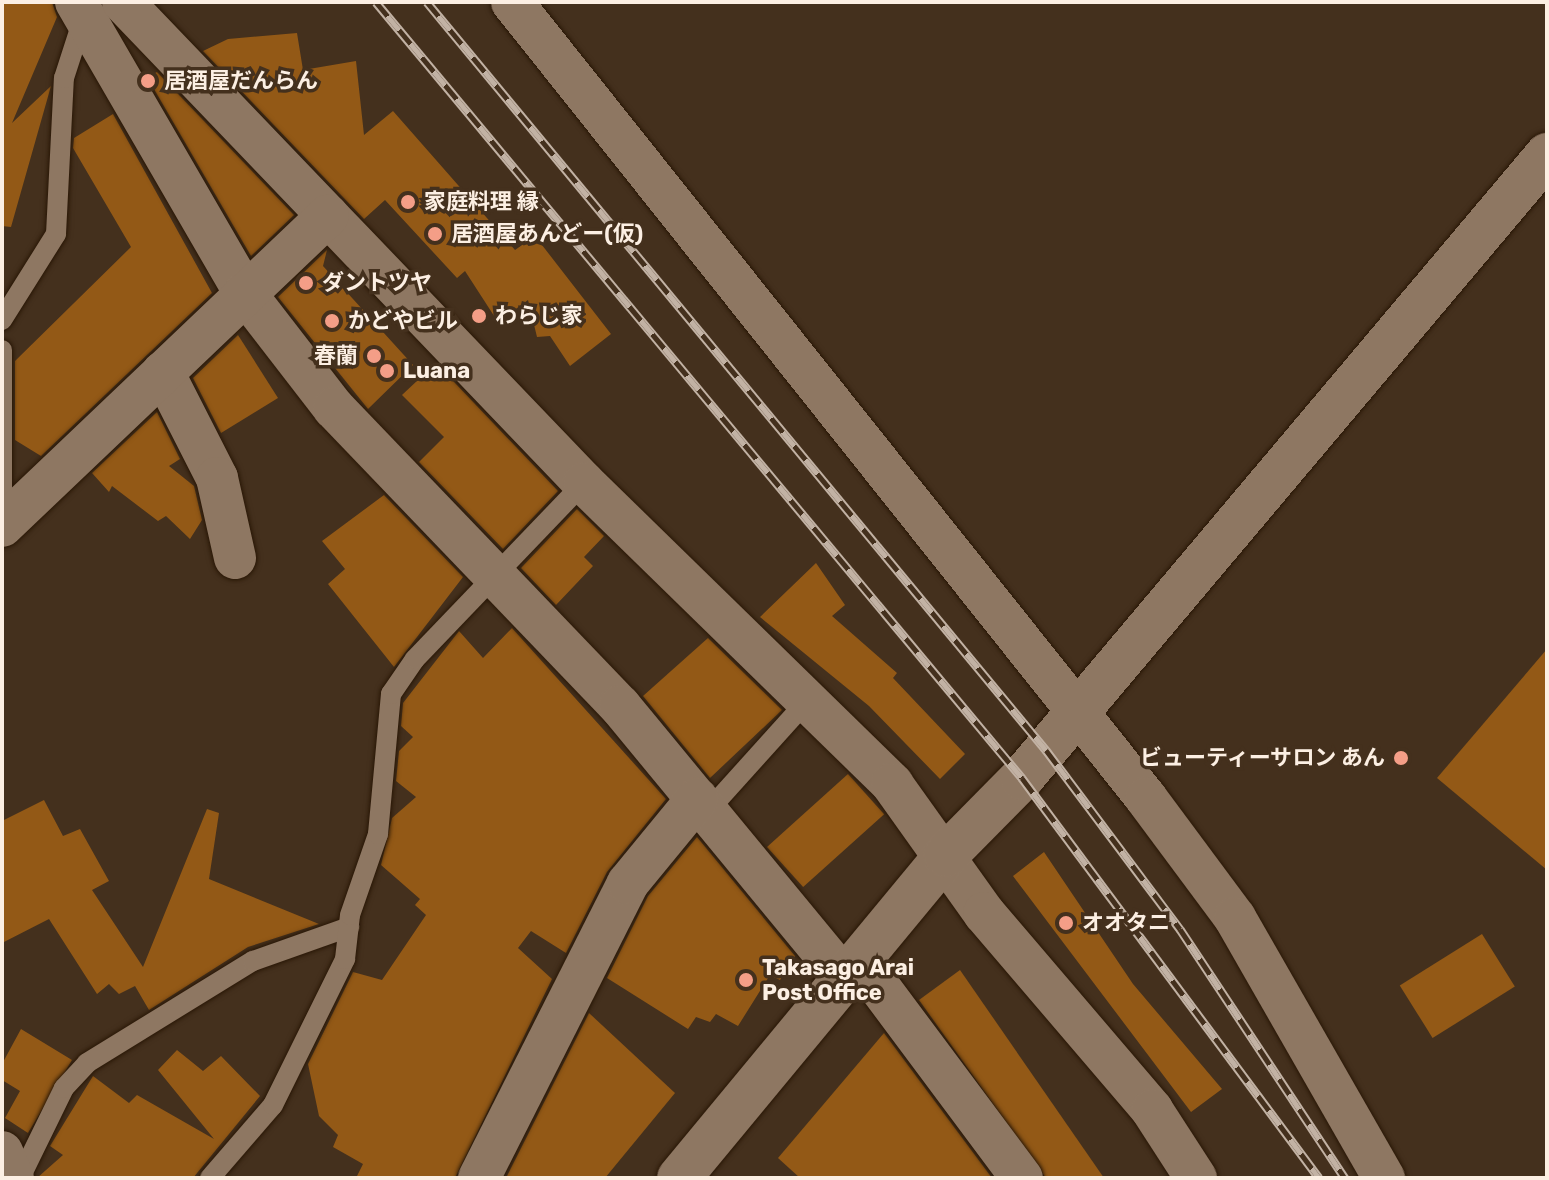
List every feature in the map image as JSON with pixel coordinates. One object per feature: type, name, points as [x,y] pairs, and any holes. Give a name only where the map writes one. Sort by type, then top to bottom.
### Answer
[{"type":"street","points":[[512,2],[1075,709],[1235,918],[1374,1175]]},
{"type":"street","points":[[94,6],[328,216],[584,483],[892,784],[946,855],[984,913],[1152,1110],[1196,1178]]},
{"type":"street","points":[[94,6],[245,293],[334,408],[498,578],[852,970],[1022,1178]]},
{"type":"street","points":[[679,1178],[946,855],[1022,778],[1075,709],[1547,155]]},
{"type":"street","points":[[2,526],[328,216]]},
{"type":"street","points":[[163,372],[217,478],[235,558]]},
{"type":"street","points":[[479,1178],[628,883],[702,805]]},
{"type":"street","points":[[2,1152],[13,1178]]},
{"type":"lane","points":[[2,320],[56,234],[64,78],[94,6]]},
{"type":"lane","points":[[2,350],[8,409],[2,500]]},
{"type":"lane","points":[[210,1178],[273,1105],[345,959],[349,927],[378,834],[391,694],[415,659],[498,578],[584,483]]},
{"type":"lane","points":[[702,805],[807,701]]},
{"type":"lane","points":[[20,1178],[64,1088],[87,1063],[253,961],[349,927]]},
{"type":"building","points":[[2,2],[52,2],[57,17],[12,123],[51,86],[11,227],[2,226]]},
{"type":"building","points":[[297,33],[303,70],[356,61],[364,135],[393,111],[515,250],[535,236],[611,334],[570,366],[550,336],[537,337],[528,300],[498,322],[465,271],[457,278],[385,200],[364,219],[203,51],[228,39]]},
{"type":"building","points":[[157,72],[294,215],[251,256],[147,77]]},
{"type":"building","points":[[113,114],[212,293],[41,456],[15,440],[15,361],[131,247],[73,148],[74,138]]},
{"type":"building","name":"かどやビル","points":[[327,250],[323,266],[413,365],[368,409],[278,297]]},
{"type":"building","points":[[238,335],[278,398],[221,433],[193,378]]},
{"type":"building","points":[[436,363],[558,491],[503,549],[419,462],[444,437],[402,395]]},
{"type":"building","points":[[157,412],[180,459],[169,466],[194,486],[202,520],[190,539],[166,516],[158,521],[112,486],[109,492],[92,473]]},
{"type":"building","points":[[384,495],[463,577],[394,667],[328,584],[345,569],[322,541]]},
{"type":"building","points":[[577,509],[604,536],[584,557],[593,566],[556,605],[521,568]]},
{"type":"building","points":[[816,563],[845,605],[832,616],[897,673],[893,678],[965,754],[940,779],[869,706],[760,617]]},
{"type":"building","points":[[512,628],[666,799],[607,872],[566,953],[531,931],[518,948],[552,979],[455,1178],[356,1178],[363,1164],[333,1147],[338,1135],[319,1116],[308,1064],[353,972],[382,980],[426,915],[415,905],[420,899],[381,865],[392,818],[416,797],[396,781],[399,751],[413,737],[401,726],[403,703],[459,631],[483,658]]},
{"type":"building","points":[[708,638],[782,710],[710,778],[643,696]]},
{"type":"building","points":[[1547,649],[1547,870],[1437,778]]},
{"type":"building","points":[[848,774],[884,814],[803,887],[767,847]]},
{"type":"building","points":[[44,800],[63,836],[80,829],[109,881],[92,890],[143,967],[207,809],[219,813],[209,879],[319,924],[248,947],[149,1010],[135,986],[119,994],[109,984],[97,994],[49,919],[2,943],[2,821]]},
{"type":"building","points":[[697,837],[795,956],[780,980],[770,975],[738,1026],[716,1014],[710,1022],[696,1017],[688,1029],[607,978],[648,896]]},
{"type":"building","points":[[1044,852],[1133,984],[1222,1089],[1191,1112],[1013,876]]},
{"type":"building","points":[[1482,934],[1515,987],[1433,1038],[1400,985]]},
{"type":"building","points":[[960,970],[1104,1178],[1046,1178],[919,1000]]},
{"type":"building","points":[[589,1013],[675,1093],[605,1178],[506,1178]]},
{"type":"building","points":[[21,1029],[72,1060],[28,1133],[5,1118],[20,1091],[2,1080],[2,1064]]},
{"type":"building","points":[[884,1033],[992,1178],[800,1178],[778,1158]]},
{"type":"building","points":[[177,1050],[203,1071],[221,1056],[260,1096],[193,1178],[37,1178],[63,1155],[50,1146],[93,1076],[129,1103],[137,1095],[214,1139],[158,1070]]},
{"type":"railway","points":[[376,2],[1022,778],[1319,1178]]},
{"type":"railway","points":[[427,2],[1046,750],[1180,929],[1345,1178]]},
{"type":"place","name":"居酒屋だんらん","points":[[148,81]]},
{"type":"place","name":"家庭料理 縁","points":[[408,202]]},
{"type":"place","name":"居酒屋あんどー(仮)","points":[[435,234]]},
{"type":"place","name":"ダントツヤ","points":[[306,283]]},
{"type":"place","name":"わらじ家","points":[[479,316]]},
{"type":"place","name":"かどやビル","points":[[332,321]]},
{"type":"place","name":"春蘭","points":[[374,356]]},
{"type":"place","name":"Luana","points":[[387,371]]},
{"type":"place","name":"ビューティーサロン あん","points":[[1401,758]]},
{"type":"place","name":"オオタニ","points":[[1066,923]]},
{"type":"place","name":"Takasago Arai Post Office","points":[[746,980]]}]
